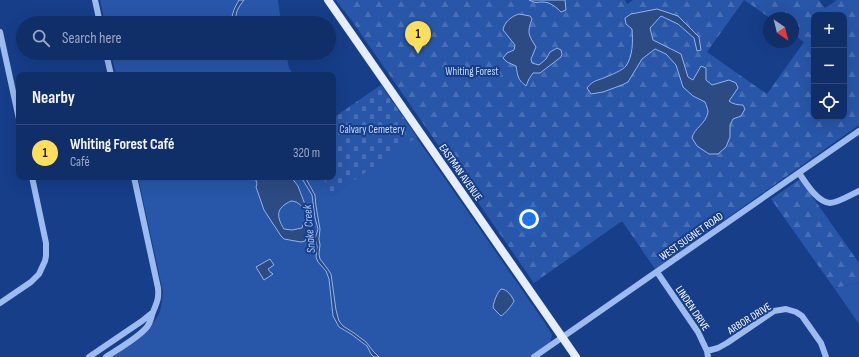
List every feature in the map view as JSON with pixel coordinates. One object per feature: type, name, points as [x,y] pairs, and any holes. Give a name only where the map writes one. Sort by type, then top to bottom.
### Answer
[{"type":"main road","name":"EASTMAN AVENUE","points":[[328,0],[576,357]]},
{"type":"street","points":[[95,0],[98,16]]},
{"type":"street","points":[[0,32],[16,105]]},
{"type":"street","points":[[108,60],[110,72]]},
{"type":"street","name":"WEST SUGNET ROAD","points":[[534,357],[859,131]]},
{"type":"street","points":[[800,173],[810,188],[820,199],[830,203],[838,201],[859,191]]},
{"type":"street","points":[[0,303],[33,280],[41,270],[46,256],[46,243],[33,180]]},
{"type":"street","points":[[106,357],[147,327],[158,301],[158,288],[135,180]]},
{"type":"street","name":"LINDEN DRIVE","points":[[657,272],[698,332],[707,354]]},
{"type":"street","name":"ARBOR DRIVE","points":[[707,354],[727,343],[774,311],[786,309],[796,312],[802,316],[821,343],[826,357]]},
{"type":"street","points":[[89,357],[153,312]]},
{"type":"green space","points":[[100,0],[278,0],[280,16],[103,16]]},
{"type":"green space","name":"Whiting Forest","points":[[336,0],[625,0],[627,4],[633,0],[744,0],[819,0],[825,8],[837,0],[859,0],[859,125],[655,269],[622,221],[534,283]],"holes":[[[744,0],[763,13],[799,12],[799,38],[804,42],[767,94],[707,52]]]},
{"type":"green space","points":[[113,60],[287,60],[289,68],[292,72],[115,72]]},
{"type":"green space","name":"Calvary Cemetery","points":[[381,85],[417,137],[331,196],[324,180],[336,180],[336,116]]},
{"type":"green space","points":[[416,137],[545,323],[552,335],[550,343],[530,357],[109,357],[138,337],[151,325],[160,311],[162,304],[163,292],[139,180],[324,180],[331,196]]},
{"type":"green space","points":[[800,179],[859,263],[859,283],[834,288],[771,199]]},
{"type":"green space","points":[[859,283],[859,324],[834,288]]},
{"type":"shaded area","points":[[239,0],[244,0],[237,10],[236,16],[233,16]]},
{"type":"shaded area","points":[[529,0],[565,0],[566,10],[561,12],[548,3]]},
{"type":"shaded area","points":[[657,9],[678,16],[699,37],[701,50],[697,51],[694,38],[678,24],[661,16],[650,28],[653,40],[681,54],[688,77],[693,80],[701,66],[706,68],[706,80],[712,85],[729,80],[736,83],[738,88],[729,101],[735,104],[743,105],[745,109],[741,116],[733,119],[730,125],[730,137],[726,147],[718,154],[709,154],[697,146],[692,138],[695,131],[703,123],[707,116],[707,108],[705,102],[693,96],[683,87],[676,65],[666,54],[655,49],[642,59],[628,82],[622,85],[603,92],[591,94],[587,88],[593,82],[611,75],[626,66],[630,58],[632,48],[632,29],[626,24],[625,18],[631,14]]},
{"type":"shaded area","points":[[519,14],[530,16],[532,19],[529,27],[529,33],[536,47],[531,59],[532,63],[539,65],[546,59],[550,52],[557,48],[561,50],[562,54],[561,57],[540,73],[533,73],[526,86],[519,79],[516,66],[507,62],[503,58],[507,53],[514,50],[515,45],[503,30],[505,24],[514,16]]},
{"type":"shaded area","points":[[256,180],[293,180],[298,186],[308,213],[309,227],[305,241],[301,242],[284,239],[281,236],[264,210],[256,187]],"holes":[[[291,201],[301,205],[306,215],[302,228],[292,230],[284,229],[279,216],[280,210],[282,206]]]},
{"type":"shaded area","points":[[303,180],[307,180],[315,195],[320,229],[319,254],[320,259],[331,274],[339,321],[343,326],[366,342],[379,357],[374,357],[367,346],[339,327],[333,316],[329,279],[326,271],[318,262],[316,257],[317,246],[315,239],[318,229],[312,195]]},
{"type":"shaded area","points":[[270,259],[274,265],[268,269],[273,274],[264,280],[256,267]]},
{"type":"shaded area","points":[[501,289],[507,291],[514,301],[509,309],[501,316],[493,307],[496,297]]},
{"type":"place","name":"Whiting Forest Café","points":[[418,54]]},
{"type":"water label","name":"Snake Creek","points":[[309,229]]}]
